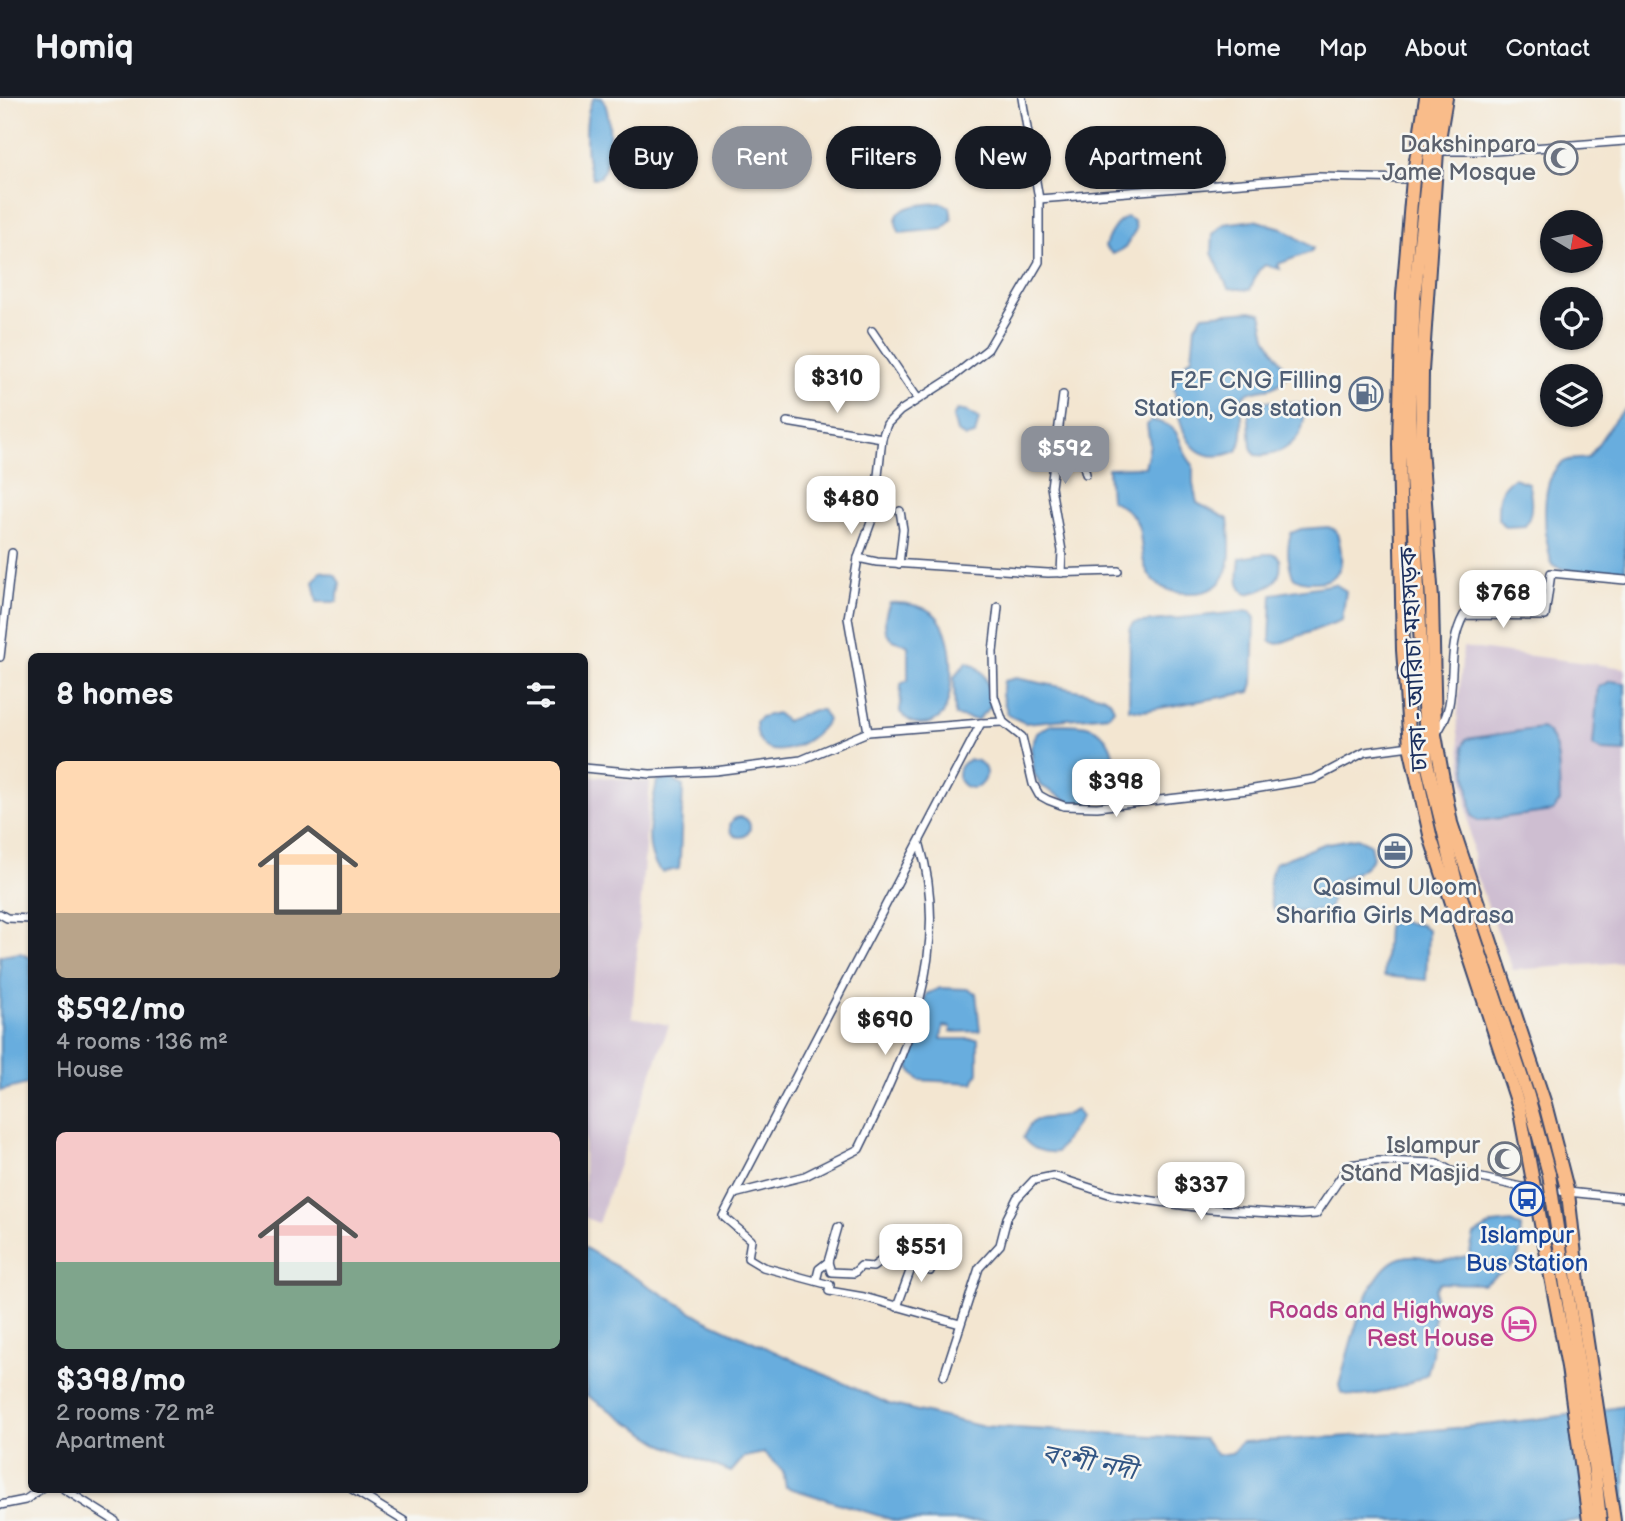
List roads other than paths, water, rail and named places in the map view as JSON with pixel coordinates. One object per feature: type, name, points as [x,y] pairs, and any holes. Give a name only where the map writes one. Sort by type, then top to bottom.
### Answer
[{"type":"highway","points":[[1426,98],[1413,179],[1404,295],[1399,444],[1403,650],[1410,746],[1431,839],[1519,1107],[1573,1365],[1600,1521]]},
{"type":"highway","points":[[1436,98],[1423,194],[1411,363],[1411,473],[1426,599],[1422,670],[1427,763],[1441,826],[1476,942],[1532,1108],[1549,1174],[1589,1521]]},
{"type":"highway","name":"ঢাকা - আরিচা মহাসড়ক","points":[[1446,98],[1437,151],[1421,447],[1426,599],[1435,735],[1451,823],[1545,1104],[1569,1193],[1590,1367],[1614,1521]]},
{"type":"street","points":[[868,732],[848,630],[858,558],[874,514],[882,438],[887,424],[988,349],[1039,262],[1039,199],[1022,98]]},
{"type":"street","points":[[1437,151],[1495,151],[1625,141]]},
{"type":"street","points":[[1039,199],[1318,177],[1413,179]]},
{"type":"street","points":[[872,331],[918,399]]},
{"type":"street","points":[[1061,573],[1061,542],[1051,491],[1063,395]]},
{"type":"street","points":[[787,422],[882,438]]},
{"type":"street","points":[[1056,459],[1083,462],[1086,474]]},
{"type":"street","points":[[899,564],[903,529],[900,510]]},
{"type":"street","points":[[0,657],[2,617],[12,553]]},
{"type":"street","points":[[858,558],[899,564],[1061,573],[1118,571]]},
{"type":"street","points":[[1435,735],[1448,720],[1455,631],[1464,615],[1545,616],[1551,573],[1625,580]]},
{"type":"street","points":[[998,607],[994,695],[1003,722],[1022,737],[1033,784],[1040,795],[1064,806],[1097,807],[1274,786],[1314,779],[1365,752],[1410,746]]},
{"type":"street","points":[[588,768],[650,774],[715,771],[801,760],[868,732],[1003,722]]},
{"type":"street","points":[[960,1324],[839,1294],[830,1291],[830,1285],[763,1267],[748,1258],[751,1240],[723,1216],[981,723]]},
{"type":"street","points":[[734,1194],[805,1176],[859,1149],[900,1058],[923,992],[933,916],[931,880],[920,844]]},
{"type":"street","points":[[0,914],[7,918],[28,919]]},
{"type":"street","points":[[944,1376],[979,1268],[1000,1245],[1012,1208],[1034,1180],[1053,1176],[1112,1195],[1209,1209],[1301,1215],[1316,1214],[1349,1165],[1362,1162],[1437,1163],[1451,1171],[1535,1189],[1625,1198]]},
{"type":"street","points":[[838,1227],[828,1262],[831,1272],[854,1273],[860,1266],[873,1267],[882,1259],[930,1270],[933,1263],[950,1265]]},
{"type":"street","points":[[816,1282],[819,1269],[828,1262]]},
{"type":"street","points":[[897,1307],[912,1266]]},
{"type":"street","points":[[0,1505],[25,1500],[35,1493]]},
{"type":"street","points":[[70,1493],[115,1521]]},
{"type":"street","points":[[358,1493],[404,1521]]},
{"type":"water","points":[[594,98],[602,98],[609,127],[604,170],[600,177],[593,178],[586,137],[590,105]]},
{"type":"water","points":[[942,203],[950,207],[952,219],[943,229],[900,233],[896,224],[901,211]]},
{"type":"water","points":[[1127,217],[1134,221],[1136,229],[1125,248],[1113,254],[1105,247],[1106,242],[1116,226]]},
{"type":"water","points":[[1254,220],[1282,228],[1313,248],[1311,252],[1278,264],[1280,269],[1265,265],[1258,271],[1250,290],[1228,288],[1212,253],[1213,234],[1224,224]]},
{"type":"water","points":[[1251,311],[1261,313],[1266,337],[1284,367],[1286,378],[1274,386],[1243,396],[1242,437],[1237,451],[1219,456],[1205,454],[1194,447],[1186,436],[1177,407],[1173,376],[1192,357],[1195,326],[1203,315]]},
{"type":"water","points":[[1257,401],[1298,403],[1303,408],[1302,428],[1291,444],[1274,453],[1255,455],[1251,447],[1248,406]]},
{"type":"water","points":[[1625,409],[1625,571],[1579,572],[1552,565],[1545,525],[1550,479],[1556,468],[1566,461],[1588,458]]},
{"type":"water","points":[[957,410],[968,412],[979,419],[975,435],[966,437],[957,432],[953,417]]},
{"type":"water","points":[[1151,420],[1170,427],[1178,436],[1193,465],[1197,503],[1228,519],[1230,546],[1227,570],[1222,580],[1203,592],[1173,592],[1153,580],[1144,564],[1136,522],[1132,515],[1110,499],[1108,468],[1145,467],[1150,444],[1147,425]]},
{"type":"water","points":[[1513,478],[1528,483],[1531,511],[1525,526],[1505,527],[1498,519],[1499,501],[1504,486]]},
{"type":"water","points":[[1328,527],[1336,530],[1339,539],[1341,557],[1338,572],[1325,581],[1304,581],[1293,577],[1288,555],[1291,533],[1301,529]]},
{"type":"water","points":[[1275,554],[1280,559],[1281,567],[1277,579],[1261,590],[1246,594],[1239,582],[1240,558]]},
{"type":"water","points":[[321,571],[335,575],[340,583],[337,602],[317,602],[313,582]]},
{"type":"water","points":[[1335,584],[1346,591],[1342,620],[1278,644],[1270,641],[1272,594]]},
{"type":"water","points":[[890,603],[922,607],[933,613],[943,626],[947,638],[951,665],[950,692],[943,714],[926,724],[910,721],[900,712],[901,684],[908,680],[908,646],[892,639],[886,631]]},
{"type":"water","points":[[1250,611],[1255,618],[1253,683],[1250,692],[1143,711],[1129,709],[1130,629],[1133,623]]},
{"type":"water","points":[[967,662],[983,674],[990,693],[990,707],[977,720],[955,716],[954,677]]},
{"type":"water","points":[[1016,678],[1100,695],[1110,700],[1114,709],[1109,715],[1025,723],[1008,715],[1002,695],[1004,681]]},
{"type":"water","points":[[1611,681],[1625,683],[1625,752],[1602,751],[1593,746],[1598,687]]},
{"type":"water","points":[[814,710],[822,710],[828,720],[820,730],[798,745],[786,750],[775,750],[765,746],[758,737],[756,722],[761,717],[777,713],[786,721]]},
{"type":"water","points":[[1052,724],[1090,727],[1106,739],[1111,748],[1115,768],[1110,798],[1084,804],[1070,802],[1040,785],[1034,773],[1031,748],[1037,733]]},
{"type":"water","points":[[1541,728],[1548,733],[1556,750],[1560,801],[1553,811],[1478,821],[1472,816],[1463,746],[1466,739]]},
{"type":"water","points":[[972,760],[982,764],[986,774],[982,784],[972,788],[962,784],[958,774],[962,764]]},
{"type":"water","points":[[670,778],[683,786],[680,858],[679,869],[662,872],[651,854],[649,829],[657,781]]},
{"type":"water","points":[[740,817],[747,820],[750,827],[747,834],[740,837],[733,834],[730,827],[733,820]]},
{"type":"water","points":[[1357,838],[1370,844],[1373,858],[1366,866],[1346,876],[1336,885],[1330,907],[1324,911],[1276,913],[1270,888],[1275,863],[1323,844]]},
{"type":"water","points":[[1395,921],[1421,925],[1428,930],[1426,980],[1384,976],[1387,926]]},
{"type":"water","points":[[20,953],[28,957],[28,1084],[0,1091],[0,956]]},
{"type":"water","points":[[940,988],[967,989],[976,993],[980,1031],[951,1032],[951,1027],[943,1026],[941,1039],[978,1039],[978,1072],[973,1083],[919,1080],[909,1068],[926,994]]},
{"type":"water","points":[[1076,1110],[1081,1117],[1057,1152],[1038,1150],[1023,1138],[1033,1122],[1061,1117]]},
{"type":"water","points":[[1511,1222],[1521,1227],[1519,1254],[1514,1264],[1483,1284],[1439,1283],[1435,1290],[1432,1356],[1427,1374],[1384,1392],[1360,1396],[1341,1392],[1339,1385],[1360,1313],[1377,1278],[1388,1265],[1407,1256],[1442,1261],[1469,1256],[1474,1235],[1493,1224]]},
{"type":"water","name":"বংশী নদী","points":[[588,1249],[706,1320],[889,1404],[980,1426],[1204,1439],[1217,1455],[1232,1453],[1241,1442],[1433,1430],[1625,1406],[1625,1521],[896,1521],[786,1487],[783,1471],[764,1453],[744,1457],[731,1472],[664,1445],[588,1396]]},
{"type":"place","name":"Dakshinpara Jame Mosque","points":[[1561,158]]},
{"type":"place","name":"F2F CNG Filling Station, Gas station","points":[[1366,394]]},
{"type":"place","name":"Qasimul Uloom Sharifia Girls Madrasa","points":[[1395,851]]},
{"type":"place","name":"Islampur Stand Masjid","points":[[1505,1159]]},
{"type":"place","name":"Islampur Bus Station","points":[[1527,1199]]},
{"type":"place","name":"Roads and Highways Rest House","points":[[1519,1324]]}]
